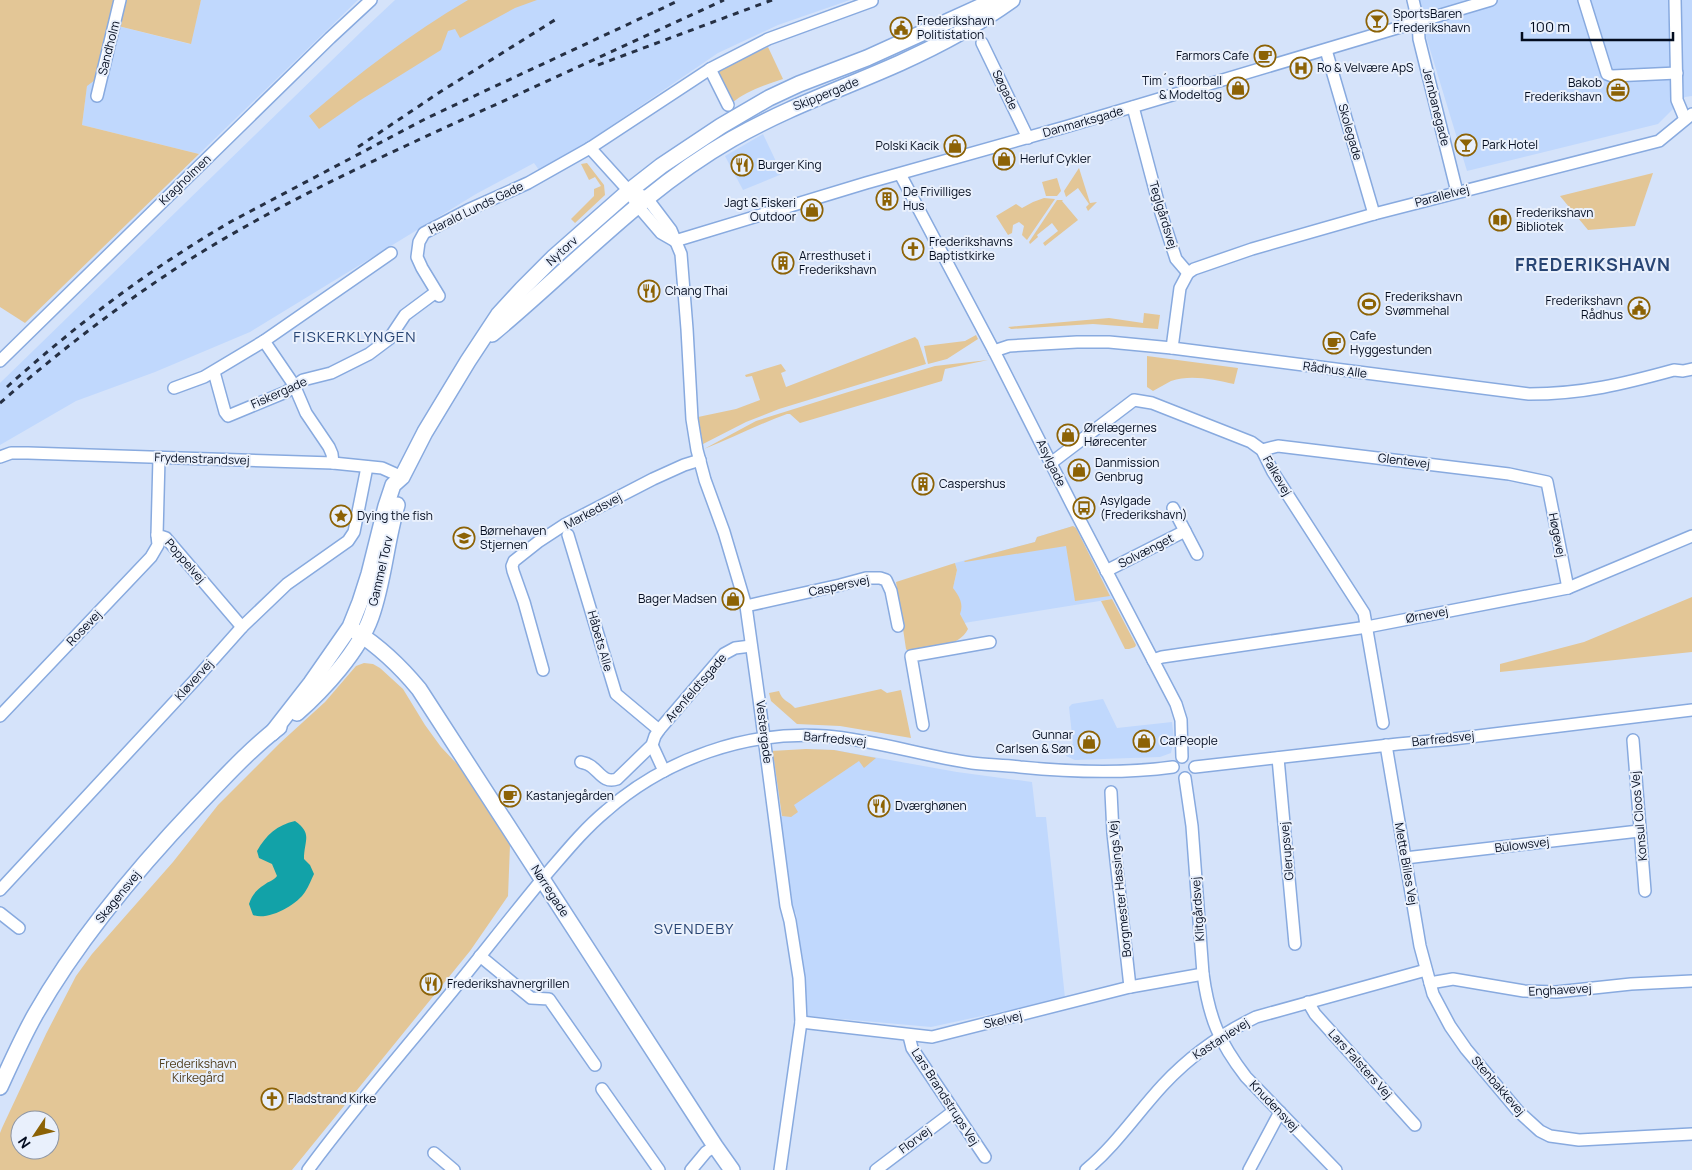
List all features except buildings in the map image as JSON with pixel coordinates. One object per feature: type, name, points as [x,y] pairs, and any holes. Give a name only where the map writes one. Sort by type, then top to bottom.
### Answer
[{"type":"main road","name":"Skippergade","points":[[629,191],[661,166],[721,126],[769,98],[799,84],[867,58],[995,0]]},
{"type":"main road","name":"Skippergade","points":[[642,201],[710,152],[751,128],[799,104],[874,74],[940,44],[989,16],[1012,0]]},
{"type":"main road","name":"Nytorv","points":[[503,318],[553,258],[629,191]]},
{"type":"main road","name":"Nytorv","points":[[503,318],[642,201]]},
{"type":"main road","name":"Gammel Torv","points":[[356,631],[371,617],[394,514],[401,492],[402,477],[425,432],[468,361],[503,318]]},
{"type":"main road","name":"Skagensvej","points":[[0,1087],[34,1016],[61,972],[88,934],[170,835],[208,794],[272,733],[356,631]]},
{"type":"main road","name":"Nørregade","points":[[356,631],[401,667],[419,689],[732,1170]]},
{"type":"street","name":"Sandholm","points":[[97,96],[120,0]]},
{"type":"street","name":"Kragholmen","points":[[0,361],[371,0]]},
{"type":"street","name":"Jernbanegade","points":[[1413,0],[1418,22],[1419,39],[1457,192]]},
{"type":"street","name":"Danmarksgade","points":[[675,242],[1491,0]]},
{"type":"street","points":[[1584,0],[1606,74],[1612,76],[1677,74]]},
{"type":"street","points":[[1675,0],[1677,100],[1689,117]]},
{"type":"street","name":"Harald Lunds Gade","points":[[438,294],[417,257],[419,242],[424,234],[468,210],[528,183],[590,148],[710,69],[768,40],[872,2]]},
{"type":"street","name":"Søgade","points":[[982,43],[1028,138]]},
{"type":"street","name":"Skolegade","points":[[1326,50],[1374,214]]},
{"type":"street","points":[[710,69],[728,105]]},
{"type":"street","name":"Teglgårdsvej","points":[[1132,107],[1161,213],[1176,259],[1188,273]]},
{"type":"street","name":"Parallelvej","points":[[1188,273],[1203,265],[1374,214],[1659,141],[1689,117]]},
{"type":"street","points":[[590,148],[629,191],[642,201],[661,233],[675,242]]},
{"type":"street","name":"Asylgade","points":[[900,174],[994,351],[1106,572],[1176,704],[1181,720],[1182,757]]},
{"type":"street","name":"Vestergade","points":[[675,242],[681,254],[692,419],[705,480],[724,532],[746,606],[786,906],[799,978],[801,1022],[780,1170]]},
{"type":"street","points":[[174,388],[214,372],[264,341],[391,253]]},
{"type":"street","points":[[1172,348],[1180,288],[1188,273]]},
{"type":"street","name":"Fiskergade","points":[[214,372],[225,412],[228,416],[286,392],[303,380],[331,373],[368,354],[389,339],[405,315],[438,294]]},
{"type":"street","points":[[264,341],[294,385],[306,413],[329,447],[333,463]]},
{"type":"street","name":"Rådhus Alle","points":[[994,351],[1009,346],[1109,342],[1172,348],[1530,394],[1570,393],[1601,388],[1674,370],[1684,371],[1692,368]]},
{"type":"street","name":"Rådhus Alle","points":[[1674,370],[1682,364],[1692,361]]},
{"type":"street","name":"Falkevej","points":[[1051,463],[1134,400],[1152,403],[1251,442],[1262,450],[1273,472],[1364,613],[1383,723]]},
{"type":"street","name":"Glentevej","points":[[1262,450],[1278,446],[1509,474],[1546,482]]},
{"type":"street","name":"Frydenstrandsvej","points":[[0,457],[11,453],[19,453],[333,463],[382,468],[402,477]]},
{"type":"street","name":"Poppelvej","points":[[159,458],[157,535],[166,538],[242,627]]},
{"type":"street","name":"Markedsvej","points":[[543,670],[524,602],[513,571],[514,561],[564,525],[653,479],[700,460]]},
{"type":"street","name":"Kløvervej","points":[[0,890],[242,627],[288,584],[348,541],[354,532],[367,467]]},
{"type":"street","name":"Høgevej","points":[[1546,482],[1568,588]]},
{"type":"street","name":"Solvænget","points":[[1173,508],[1197,554]]},
{"type":"street","name":"Solvænget","points":[[1106,572],[1185,531]]},
{"type":"street","name":"Rosevej","points":[[0,716],[151,557],[158,545],[157,535]]},
{"type":"street","name":"Håbets Alle","points":[[568,535],[616,694],[659,730]]},
{"type":"street","name":"Ørnevej","points":[[1153,660],[1162,657],[1367,627],[1568,588],[1692,536]]},
{"type":"street","name":"Caspersvej","points":[[746,606],[866,578],[880,578],[886,580],[891,590],[898,626]]},
{"type":"street","points":[[923,725],[911,656],[990,642]]},
{"type":"street","name":"Arenfeldtsgade","points":[[581,762],[589,765],[607,780],[613,781],[617,779],[652,745],[659,730],[724,654],[735,648],[751,646]]},
{"type":"street","name":"Barfredsvej","points":[[1195,767],[1453,739],[1692,710]]},
{"type":"street","name":"Barfredsvej","points":[[308,1170],[333,1136],[542,879],[591,825],[606,810],[635,788],[686,759],[716,749],[764,738],[826,736],[890,745],[972,763],[1108,772],[1173,767]]},
{"type":"street","name":"Konsul Cloos Vej","points":[[1633,740],[1645,891]]},
{"type":"street","points":[[652,745],[664,771]]},
{"type":"street","name":"Mette Billes Vej","points":[[1386,745],[1420,946],[1430,983]]},
{"type":"street","points":[[1182,757],[1189,758],[1195,767],[1191,776],[1182,778],[1176,774],[1173,767],[1175,762],[1182,757]]},
{"type":"street","name":"Glerupsvej","points":[[1278,758],[1295,944]]},
{"type":"street","name":"Klitgårdsvej","points":[[1186,778],[1192,826],[1203,974],[1210,1012],[1219,1037]]},
{"type":"street","name":"Borgmester Hassings Vej","points":[[1111,792],[1113,833],[1130,987]]},
{"type":"street","name":"Bülowsvej","points":[[1405,858],[1639,831]]},
{"type":"street","points":[[0,913],[19,928]]},
{"type":"street","points":[[480,956],[531,998],[549,999],[595,1065]]},
{"type":"street","name":"Kastanievej","points":[[1086,1170],[1117,1140],[1163,1085],[1202,1049],[1235,1027],[1256,1017],[1426,970]]},
{"type":"street","name":"Skelvej","points":[[801,1022],[909,1036],[932,1037],[1130,987],[1203,974]]},
{"type":"street","name":"Enghavevej","points":[[1430,983],[1453,979],[1524,991],[1556,992],[1631,984],[1692,981]]},
{"type":"street","name":"Stenbakkevej","points":[[1430,983],[1432,994],[1438,1007],[1466,1049],[1518,1111],[1540,1131],[1550,1136],[1579,1140],[1692,1134]]},
{"type":"street","name":"Lars Falsters Vej","points":[[1308,1002],[1315,1014],[1415,1125]]},
{"type":"street","name":"Lars Brandstrups Vej","points":[[909,1036],[912,1048],[985,1157]]},
{"type":"street","name":"Knudensvej","points":[[1219,1037],[1233,1061],[1246,1077],[1336,1170]]},
{"type":"street","points":[[602,1089],[659,1170]]},
{"type":"street","name":"Florvej","points":[[876,1170],[954,1111]]},
{"type":"street","points":[[1248,1170],[1280,1112]]},
{"type":"street","points":[[691,1170],[706,1152],[715,1146]]},
{"type":"street","points":[[434,1153],[454,1170]]},
{"type":"shaded area","points":[[201,0],[358,0],[199,154],[82,125],[87,85],[110,24],[190,44]]},
{"type":"shaded area","points":[[395,0],[850,0],[778,25],[718,53],[580,147],[539,170],[534,163],[476,194],[250,332],[155,372],[76,401],[0,445],[0,383]]},
{"type":"shaded area","points":[[1417,0],[1692,0],[1692,96],[1685,97],[1658,124],[1467,171],[1425,33]]},
{"type":"shaded area","points":[[763,134],[782,174],[743,190],[725,156]]},
{"type":"shaded area","points":[[1073,526],[1076,528],[1112,599],[964,623],[953,588],[957,570],[955,563],[1035,542],[1037,537]]},
{"type":"shaded area","points":[[1103,699],[1117,728],[1172,722],[1174,739],[1171,753],[1160,757],[1075,760],[1066,756],[1064,746],[1073,744],[1069,707],[1072,704]]},
{"type":"shaded area","points":[[806,749],[834,750],[957,772],[1032,782],[1036,817],[1046,817],[1065,998],[931,1027],[808,1016],[796,913],[792,909],[780,819],[782,816],[774,760],[772,758]]},
{"type":"shaded area","points":[[295,821],[306,834],[304,859],[310,865],[314,874],[305,892],[289,907],[266,916],[253,915],[249,904],[253,895],[277,876],[272,864],[259,858],[257,851],[264,840],[273,832],[283,825]]},
{"type":"green space","points":[[0,0],[201,0],[191,44],[110,24],[99,77],[87,86],[82,125],[199,154],[25,323],[0,307]]},
{"type":"green space","points":[[468,0],[537,0],[515,8],[460,38],[455,29],[448,31],[441,50],[359,101],[319,129],[309,116],[386,55],[426,26]]},
{"type":"green space","points":[[768,47],[783,79],[750,92],[732,103],[718,72]]},
{"type":"green space","points":[[587,163],[604,185],[605,195],[575,223],[571,219],[594,196],[594,189],[601,186],[595,177],[589,180],[581,164]]},
{"type":"green space","points":[[1079,168],[1090,203],[1097,202],[1088,211],[1086,207],[1089,204],[1078,188],[1066,197],[1064,191]]},
{"type":"green space","points":[[1653,173],[1635,226],[1588,230],[1560,196]]},
{"type":"green space","points":[[1057,178],[1061,191],[1057,196],[1046,196],[1042,182]]},
{"type":"green space","points":[[1044,198],[1055,199],[1027,240],[1022,235],[1024,226],[1019,222],[1013,225],[1012,233],[1008,235],[996,216],[1016,204],[1022,208]]},
{"type":"green space","points":[[1057,200],[1063,200],[1078,220],[1045,246],[1043,243],[1058,231],[1052,223],[1037,235],[1038,237],[1030,244],[1029,242]]},
{"type":"green space","points":[[1144,313],[1160,315],[1158,329],[1093,324],[1011,329],[1008,327],[1109,318],[1143,323]]},
{"type":"green space","points":[[976,335],[978,339],[947,359],[928,364],[924,346],[965,341]]},
{"type":"green space","points":[[915,337],[918,340],[926,364],[779,409],[746,422],[703,444],[698,417],[736,409],[760,400],[752,376],[746,377],[745,375],[781,364],[786,371],[781,373],[786,387]]},
{"type":"green space","points":[[1147,356],[1238,368],[1234,384],[1203,378],[1187,378],[1171,381],[1153,391],[1147,387]]},
{"type":"green space","points":[[988,360],[945,369],[942,381],[800,423],[790,414],[787,414],[704,449],[756,421],[845,393],[935,366]]},
{"type":"green space","points":[[1073,526],[1076,528],[1110,596],[1075,601],[1066,546],[964,561],[1035,542],[1037,537]]},
{"type":"green space","points":[[955,563],[957,570],[953,588],[960,600],[960,614],[968,629],[958,640],[950,644],[910,653],[906,649],[896,582]]},
{"type":"green space","points":[[1692,597],[1692,652],[1500,672],[1500,664],[1584,642]]},
{"type":"green space","points":[[1112,599],[1136,645],[1135,647],[1125,649],[1101,601]]},
{"type":"green space","name":"Frederikshavn Kirkegård","points":[[364,663],[373,664],[380,668],[403,689],[425,725],[441,747],[458,765],[510,845],[508,896],[470,951],[292,1170],[0,1170],[0,1133],[10,1111],[10,1160],[60,1160],[60,1110],[11,1110],[46,1034],[76,976],[92,954],[173,862],[218,805],[280,743],[325,702],[356,666]]},
{"type":"green space","points":[[881,689],[887,693],[901,690],[911,738],[840,726],[797,724],[771,701],[769,693],[779,691],[784,699],[795,708]]},
{"type":"green space","points":[[834,750],[876,758],[864,768],[859,761],[794,805],[798,812],[791,817],[782,816],[771,751]]},
{"type":"railway","points":[[7,387],[60,341],[115,298],[173,258],[232,221],[427,118],[680,0]]},
{"type":"railway","points":[[0,403],[71,344],[145,289],[197,255],[265,216],[405,146],[724,0]]},
{"type":"railway","points":[[598,65],[772,0]]},
{"type":"railway","points":[[358,147],[440,92],[558,18]]},
{"type":"place","name":"SportsBaren Frederikshavn","points":[[1377,21]]},
{"type":"place","name":"Frederikshavn Politistation","points":[[901,28]]},
{"type":"place","name":"Farmors Cafe","points":[[1265,56]]},
{"type":"place","name":"Ro & Velvære ApS","points":[[1301,68]]},
{"type":"place","name":"Tim´s floorball & Modeltog","points":[[1238,88]]},
{"type":"place","name":"Bakob Frederikshavn","points":[[1618,90]]},
{"type":"place","name":"Park Hotel","points":[[1466,145]]},
{"type":"place","name":"Polski Kacik","points":[[955,146]]},
{"type":"place","name":"Herluf Cykler","points":[[1004,159]]},
{"type":"place","name":"Burger King","points":[[742,165]]},
{"type":"place","name":"De Frivilliges Hus","points":[[887,199]]},
{"type":"place","name":"Jagt & Fiskeri Outdoor","points":[[812,210]]},
{"type":"place","name":"Frederikshavn Bibliotek","points":[[1500,220]]},
{"type":"place","name":"Frederikshavns Baptistkirke","points":[[913,249]]},
{"type":"place","name":"Arresthuset i Frederikshavn","points":[[783,263]]},
{"type":"place","name":"Chang Thai","points":[[649,291]]},
{"type":"place","name":"Frederikshavn Svømmehal","points":[[1369,304]]},
{"type":"place","name":"Frederikshavn Rådhus","points":[[1639,308]]},
{"type":"place","name":"Cafe Hyggestunden","points":[[1334,343]]},
{"type":"place","name":"Ørelægernes Hørecenter","points":[[1068,435]]},
{"type":"place","name":"Danmission Genbrug","points":[[1079,470]]},
{"type":"place","name":"Caspershus","points":[[923,484]]},
{"type":"place","name":"Asylgade (Frederikshavn)","points":[[1084,508]]},
{"type":"place","name":"Dying the fish","points":[[341,516]]},
{"type":"place","name":"Børnehaven Stjernen","points":[[464,538]]},
{"type":"place","name":"Bager Madsen","points":[[733,599]]},
{"type":"place","name":"CarPeople","points":[[1144,741]]},
{"type":"place","name":"Gunnar Carlsen & Søn","points":[[1089,742]]},
{"type":"place","name":"Kastanjegården","points":[[510,796]]},
{"type":"place","name":"Dværghønen","points":[[879,806]]},
{"type":"place","name":"Frederikshavnergrillen","points":[[431,984]]},
{"type":"place","name":"Fladstrand Kirke","points":[[272,1099]]},
{"type":"district","name":"FREDERIKSHAVN","points":[[1593,265]]},
{"type":"district","name":"FISKERKLYNGEN","points":[[355,337]]},
{"type":"district","name":"SVENDEBY","points":[[694,929]]}]
